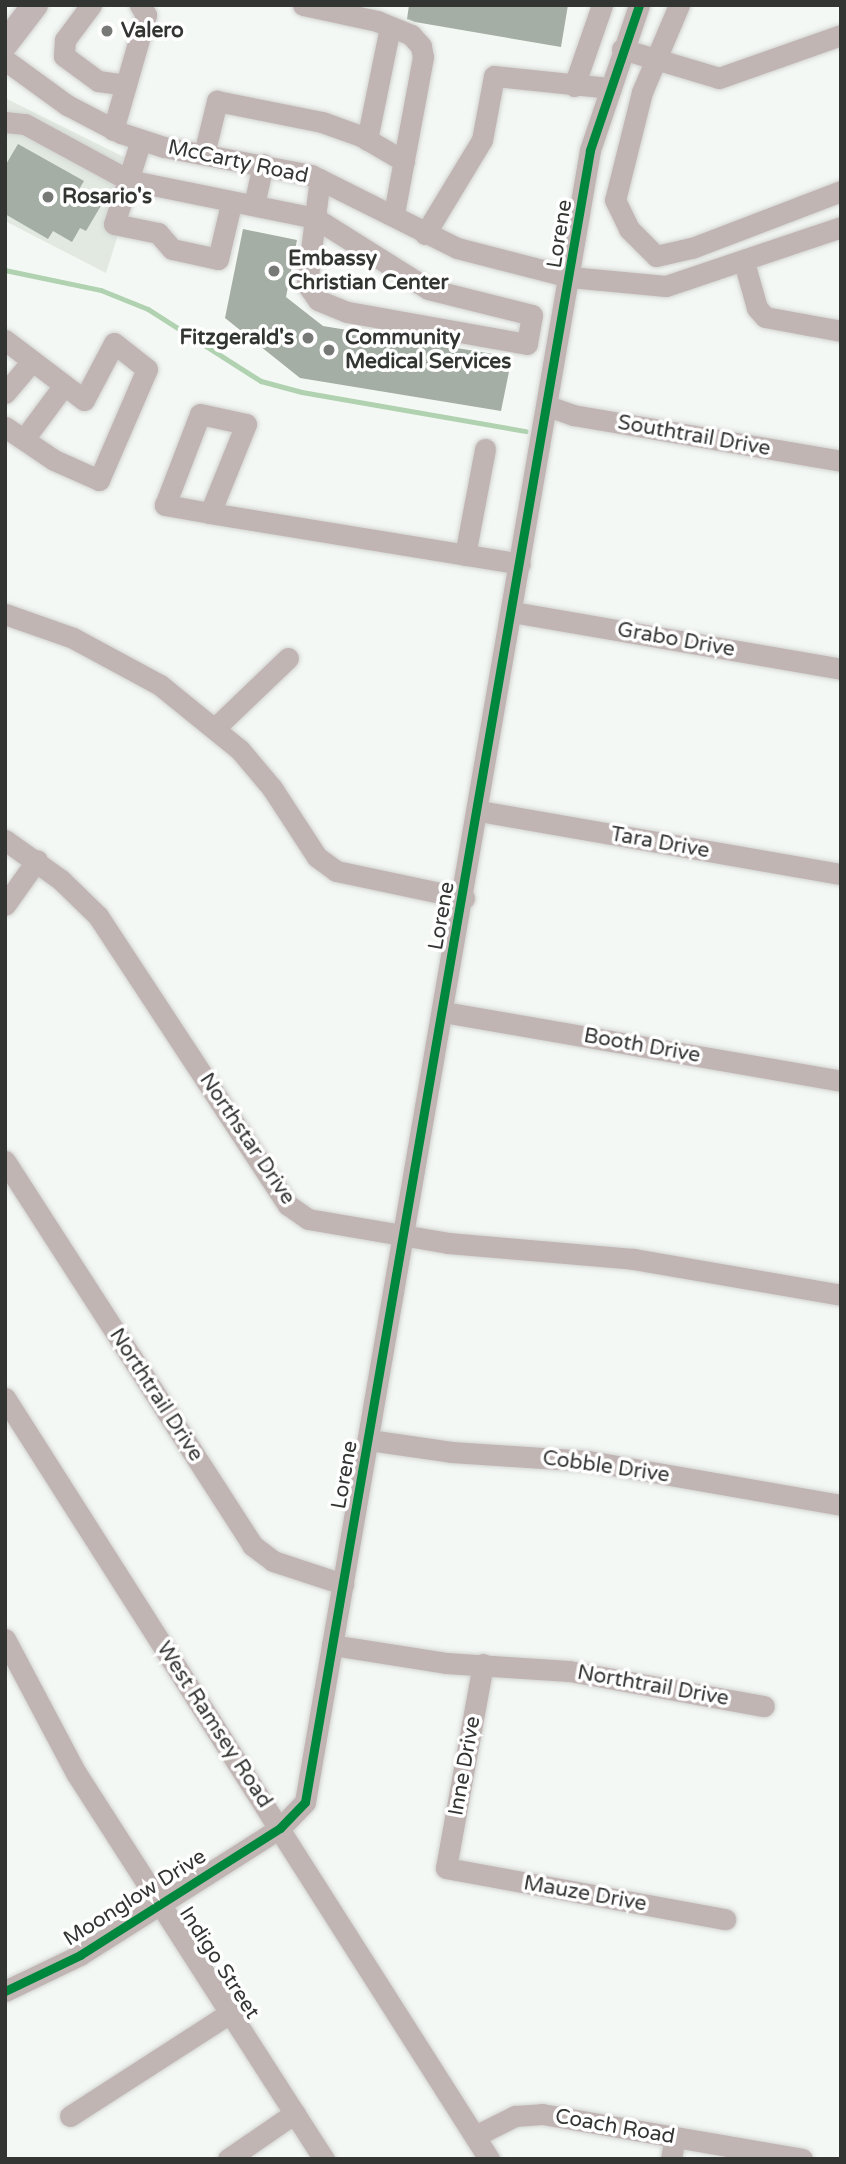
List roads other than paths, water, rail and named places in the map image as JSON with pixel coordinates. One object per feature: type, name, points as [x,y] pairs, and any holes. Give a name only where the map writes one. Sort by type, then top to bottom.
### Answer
[{"type":"main road","points":[[5,44],[35,5]]},
{"type":"street","points":[[91,5],[65,40],[64,56],[97,81],[126,85]]},
{"type":"street","points":[[113,130],[146,15],[140,5]]},
{"type":"street","points":[[303,5],[390,27],[411,35],[421,46],[423,57],[394,214]]},
{"type":"street","points":[[574,86],[602,5]]},
{"type":"street","name":"Lorene","points":[[280,1828],[305,1802],[562,331],[590,150],[639,5]]},
{"type":"street","points":[[666,286],[656,256],[629,229],[615,200],[654,61],[678,5]]},
{"type":"street","points":[[367,140],[390,27]]},
{"type":"street","points":[[622,49],[654,61],[719,78],[841,35]]},
{"type":"street","name":"McCarty Road","points":[[5,60],[67,105],[113,130],[141,140],[262,164],[320,179],[394,214],[425,234],[498,262],[570,277],[666,286],[744,262],[841,227]]},
{"type":"street","points":[[425,234],[482,140],[494,76],[610,88]]},
{"type":"street","points":[[204,154],[217,101],[322,122],[367,140],[404,160]]},
{"type":"street","points":[[5,122],[25,124],[128,180],[231,204],[254,205],[316,218],[428,289],[532,315],[527,344],[347,312],[318,300],[307,284],[316,218],[320,179]]},
{"type":"street","points":[[141,140],[114,224],[158,233],[172,249],[218,259],[231,204]]},
{"type":"street","points":[[254,205],[262,164]]},
{"type":"street","points":[[656,256],[692,248],[841,191]]},
{"type":"street","points":[[744,262],[757,308],[765,317],[841,331]]},
{"type":"street","points":[[530,326],[562,331]]},
{"type":"street","points":[[5,340],[84,400],[114,343],[147,369],[99,480],[54,460],[5,427]]},
{"type":"street","points":[[5,393],[33,361]]},
{"type":"street","points":[[24,439],[64,385]]},
{"type":"street","name":"Southtrail Drive","points":[[548,406],[573,415],[841,461]]},
{"type":"street","points":[[210,513],[246,424],[200,414],[165,505],[210,513],[520,564]]},
{"type":"street","points":[[465,555],[485,449]]},
{"type":"street","name":"Grabo Drive","points":[[512,612],[841,669]]},
{"type":"street","points":[[5,614],[118,659],[215,728],[272,788],[317,857],[336,871],[464,898]]},
{"type":"street","points":[[215,728],[288,658]]},
{"type":"street","name":"Tara Drive","points":[[479,811],[841,874]]},
{"type":"street","name":"Northstar Drive","points":[[5,840],[37,860],[98,916],[288,1205],[308,1219],[333,1226],[403,1236],[633,1259],[841,1295]]},
{"type":"street","points":[[5,905],[37,860]]},
{"type":"street","name":"Booth Drive","points":[[443,1012],[841,1081]]},
{"type":"street","name":"Northtrail Drive","points":[[5,1161],[252,1545],[272,1561],[344,1584]]},
{"type":"street","name":"West Ramsey Road","points":[[5,1398],[489,2159]]},
{"type":"street","name":"Cobble Drive","points":[[369,1440],[451,1452],[589,1461],[841,1505]]},
{"type":"street","name":"Indigo Street","points":[[5,1639],[76,1773],[324,2159]]},
{"type":"street","name":"Northtrail Drive","points":[[332,1645],[483,1664],[569,1671],[764,1706]]},
{"type":"street","name":"Inne Drive","points":[[446,1868],[483,1664]]},
{"type":"street","name":"Moonglow Drive","points":[[5,1991],[80,1955],[280,1828]]},
{"type":"street","name":"Mauze Drive","points":[[446,1868],[725,1919]]},
{"type":"street","points":[[70,2116],[230,2013]]},
{"type":"street","points":[[228,2159],[295,2113]]},
{"type":"street","name":"Coach Road","points":[[475,2136],[515,2116],[542,2114],[802,2159]]},
{"type":"street","points":[[671,2159],[675,2137]]},
{"type":"waterway","points":[[5,270],[101,290],[148,309],[261,381],[302,392],[526,431]]},
{"type":"place","name":"Valero","points":[[107,31]]},
{"type":"place","name":"Rosario's","points":[[48,197]]},
{"type":"place","name":"Embassy Christian Center","points":[[274,271]]},
{"type":"place","name":"Fitzgerald's","points":[[308,338]]},
{"type":"place","name":"Community Medical Services","points":[[329,350]]}]
